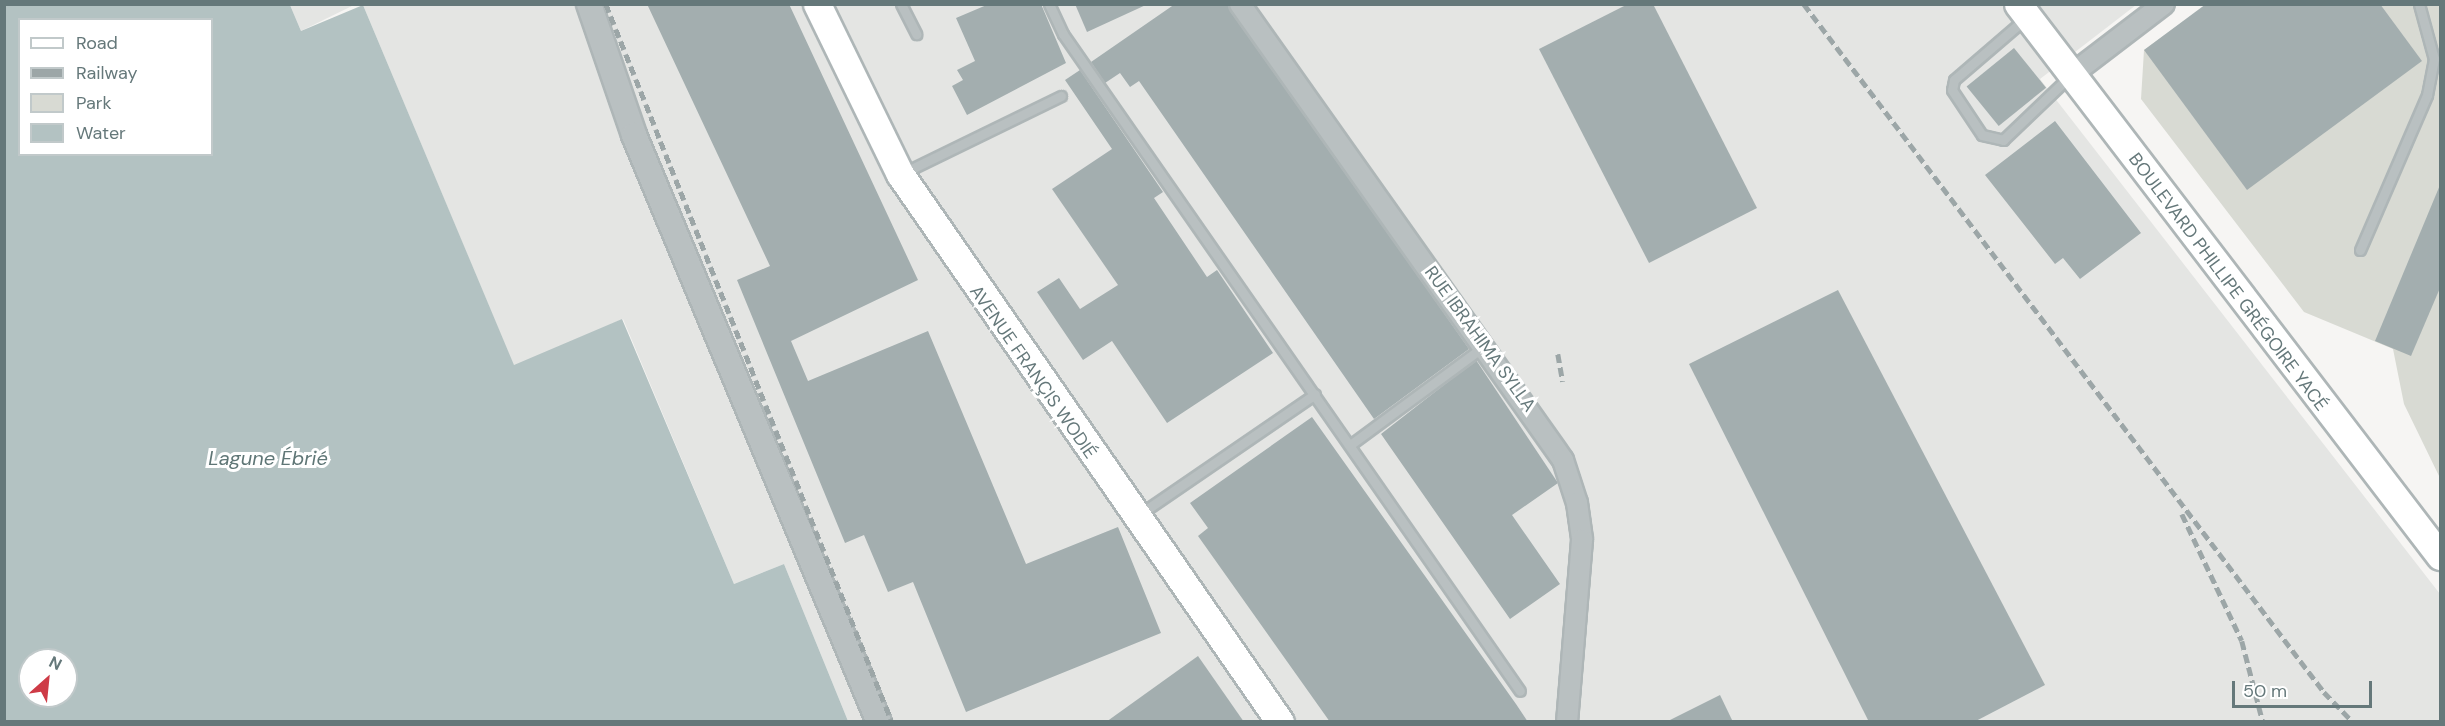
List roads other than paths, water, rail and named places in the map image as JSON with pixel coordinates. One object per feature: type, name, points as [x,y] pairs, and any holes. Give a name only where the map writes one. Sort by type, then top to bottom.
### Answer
[{"type":"main road","name":"AVENUE FRANÇIS WODIÉ","points":[[817,4],[900,174],[1280,722]]},
{"type":"main road","name":"BOULEVARD PHILLIPE GRÉGOIRE YACÉ","points":[[2023,11],[2440,556]]},
{"type":"street","points":[[589,4],[634,135],[879,722]]},
{"type":"street","name":"RUE IBRAHIMA SYLLA","points":[[1240,4],[1485,346],[1563,460],[1577,502],[1582,540],[1567,722]]},
{"type":"street","points":[[2071,75],[2164,4]]},
{"type":"lane","points":[[901,4],[916,34]]},
{"type":"lane","points":[[1050,4],[1063,34],[1520,691]]},
{"type":"lane","points":[[2360,250],[2427,95],[2434,59],[2419,4]]},
{"type":"lane","points":[[2023,11],[1954,80],[1952,90],[1982,135],[2003,140],[2071,75]]},
{"type":"lane","points":[[900,174],[1061,96]]},
{"type":"lane","points":[[1350,445],[1485,346]]},
{"type":"lane","points":[[1136,517],[1315,394]]},
{"type":"water","name":"Lagune Ébrié","points":[[4,5],[290,5],[301,31],[363,5],[514,365],[622,319],[734,584],[784,564],[848,721],[5,721]]},
{"type":"railway","points":[[606,4],[892,722]]},
{"type":"railway","points":[[1804,4],[2324,692],[2353,722]]},
{"type":"railway","points":[[1558,354],[1563,382]]},
{"type":"railway","points":[[2182,514],[2242,641],[2263,722]]}]
